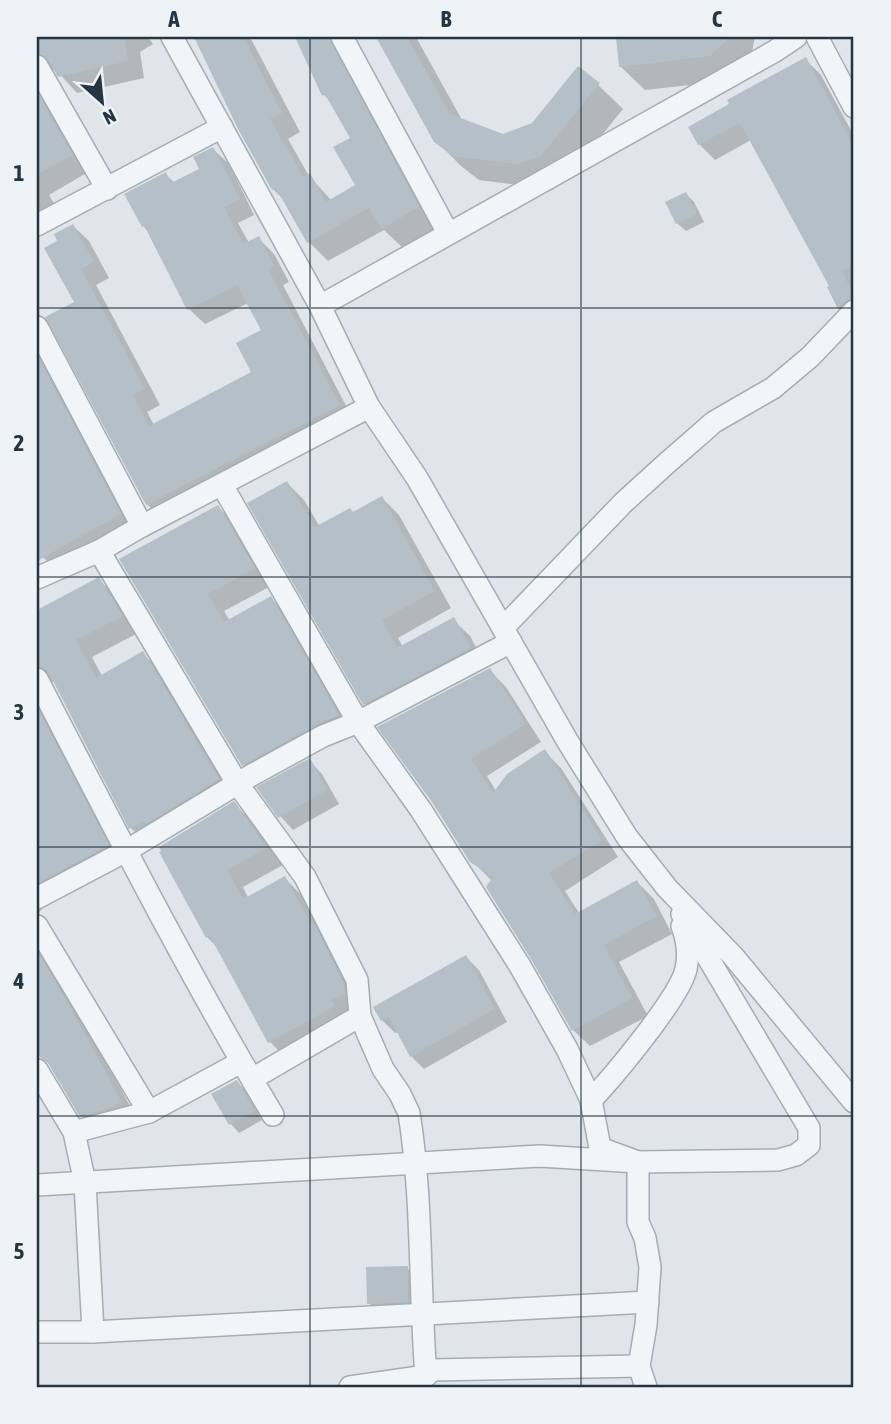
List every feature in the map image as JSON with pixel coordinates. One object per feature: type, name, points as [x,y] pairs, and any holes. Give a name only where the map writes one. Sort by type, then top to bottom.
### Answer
[{"type":"street","points":[[172,37],[320,306],[369,407],[417,478],[568,742],[627,837],[667,888],[733,956],[854,1102]]},
{"type":"street","points":[[342,37],[448,233]]},
{"type":"street","points":[[320,306],[796,37]]},
{"type":"street","points":[[817,37],[848,75],[854,107]]},
{"type":"street","points":[[37,66],[107,189]]},
{"type":"street","points":[[37,225],[222,127]]},
{"type":"street","points":[[37,898],[126,851],[237,783],[323,736],[358,722],[507,635],[623,503],[714,422],[773,388],[810,357],[854,311]]},
{"type":"street","points":[[37,327],[142,526]]},
{"type":"street","points":[[37,578],[99,551],[369,407]]},
{"type":"street","points":[[222,485],[358,722],[421,810],[520,967],[567,1049],[591,1100],[600,1148],[638,1161]]},
{"type":"street","points":[[99,551],[237,783],[305,877],[357,981],[360,1016],[383,1069],[409,1113],[421,1242],[421,1315],[426,1377]]},
{"type":"street","points":[[37,679],[126,851],[246,1071],[273,1115]]},
{"type":"street","points":[[591,1100],[607,1084],[651,1025],[675,992],[686,970],[688,947],[685,932],[667,888]]},
{"type":"street","points":[[37,1185],[540,1156],[638,1161],[778,1160],[796,1156],[809,1145],[809,1128],[667,888]]},
{"type":"street","points":[[37,926],[149,1112]]},
{"type":"street","points":[[74,1132],[149,1112],[246,1071],[360,1016]]},
{"type":"street","points":[[37,1070],[74,1132],[85,1183],[93,1332]]},
{"type":"street","points":[[638,1161],[639,1222],[650,1267],[639,1366],[646,1387]]},
{"type":"street","points":[[37,1332],[93,1332],[648,1302]]},
{"type":"street","points":[[350,1387],[426,1377],[432,1370],[639,1366]]},
{"type":"building","points":[[37,37],[124,37],[128,61],[58,77],[48,59],[37,53]]},
{"type":"building","points":[[194,37],[243,37],[282,113],[270,119],[303,177],[310,173],[326,202],[355,185],[333,147],[350,138],[325,94],[322,96],[295,37],[329,37],[419,207],[381,229],[369,208],[307,243],[276,188],[272,190],[238,129]]},
{"type":"building","points":[[376,37],[407,37],[450,114],[503,134],[532,123],[578,66],[600,83],[540,157],[516,164],[453,156],[434,142]]},
{"type":"building","points":[[616,37],[730,37],[710,56],[619,67]]},
{"type":"building","points":[[806,57],[854,147],[854,265],[843,271],[854,298],[845,301],[838,309],[827,287],[829,286],[740,123],[698,145],[688,127],[729,104],[727,100]]},
{"type":"building","points":[[37,92],[73,155],[37,175]]},
{"type":"building","points":[[213,147],[240,199],[224,207],[243,244],[259,236],[274,266],[268,269],[340,405],[146,505],[45,317],[74,302],[44,248],[57,241],[54,234],[73,224],[94,262],[81,269],[145,389],[133,395],[149,426],[251,372],[236,343],[261,330],[237,285],[187,310],[144,225],[142,227],[124,194],[166,172],[171,183],[199,169],[193,157]]},
{"type":"building","points":[[686,192],[697,214],[676,224],[665,202]]},
{"type":"building","points":[[37,355],[121,514],[37,561]]},
{"type":"building","points":[[287,481],[315,527],[350,508],[353,512],[382,496],[435,591],[382,620],[397,648],[454,617],[471,648],[363,705],[247,503]]},
{"type":"building","points":[[218,505],[255,568],[208,594],[224,622],[271,596],[339,715],[317,724],[242,766],[119,559]]},
{"type":"building","points":[[99,577],[123,616],[76,640],[96,678],[143,651],[219,779],[146,824],[144,821],[129,829],[49,673],[37,666],[37,610]]},
{"type":"building","points":[[490,668],[526,724],[471,759],[493,793],[507,774],[545,749],[602,840],[549,873],[575,914],[637,880],[657,916],[604,945],[632,998],[572,1031],[486,887],[493,877],[470,862],[432,802],[377,727]]},
{"type":"building","points":[[37,707],[109,845],[37,883]]},
{"type":"building","points":[[310,758],[327,790],[278,818],[256,787]]},
{"type":"building","points":[[234,801],[267,848],[227,870],[243,899],[285,876],[311,925],[314,923],[344,984],[345,993],[331,1000],[335,1006],[268,1043],[210,936],[206,938],[159,852],[159,847]]},
{"type":"building","points":[[37,951],[122,1102],[80,1117],[48,1063],[37,1051]]},
{"type":"building","points":[[466,955],[495,1009],[410,1057],[389,1017],[381,1021],[373,1007]]},
{"type":"building","points":[[237,1080],[255,1111],[229,1125],[211,1094]]},
{"type":"building","points":[[408,1266],[408,1302],[367,1304],[366,1267]]}]
